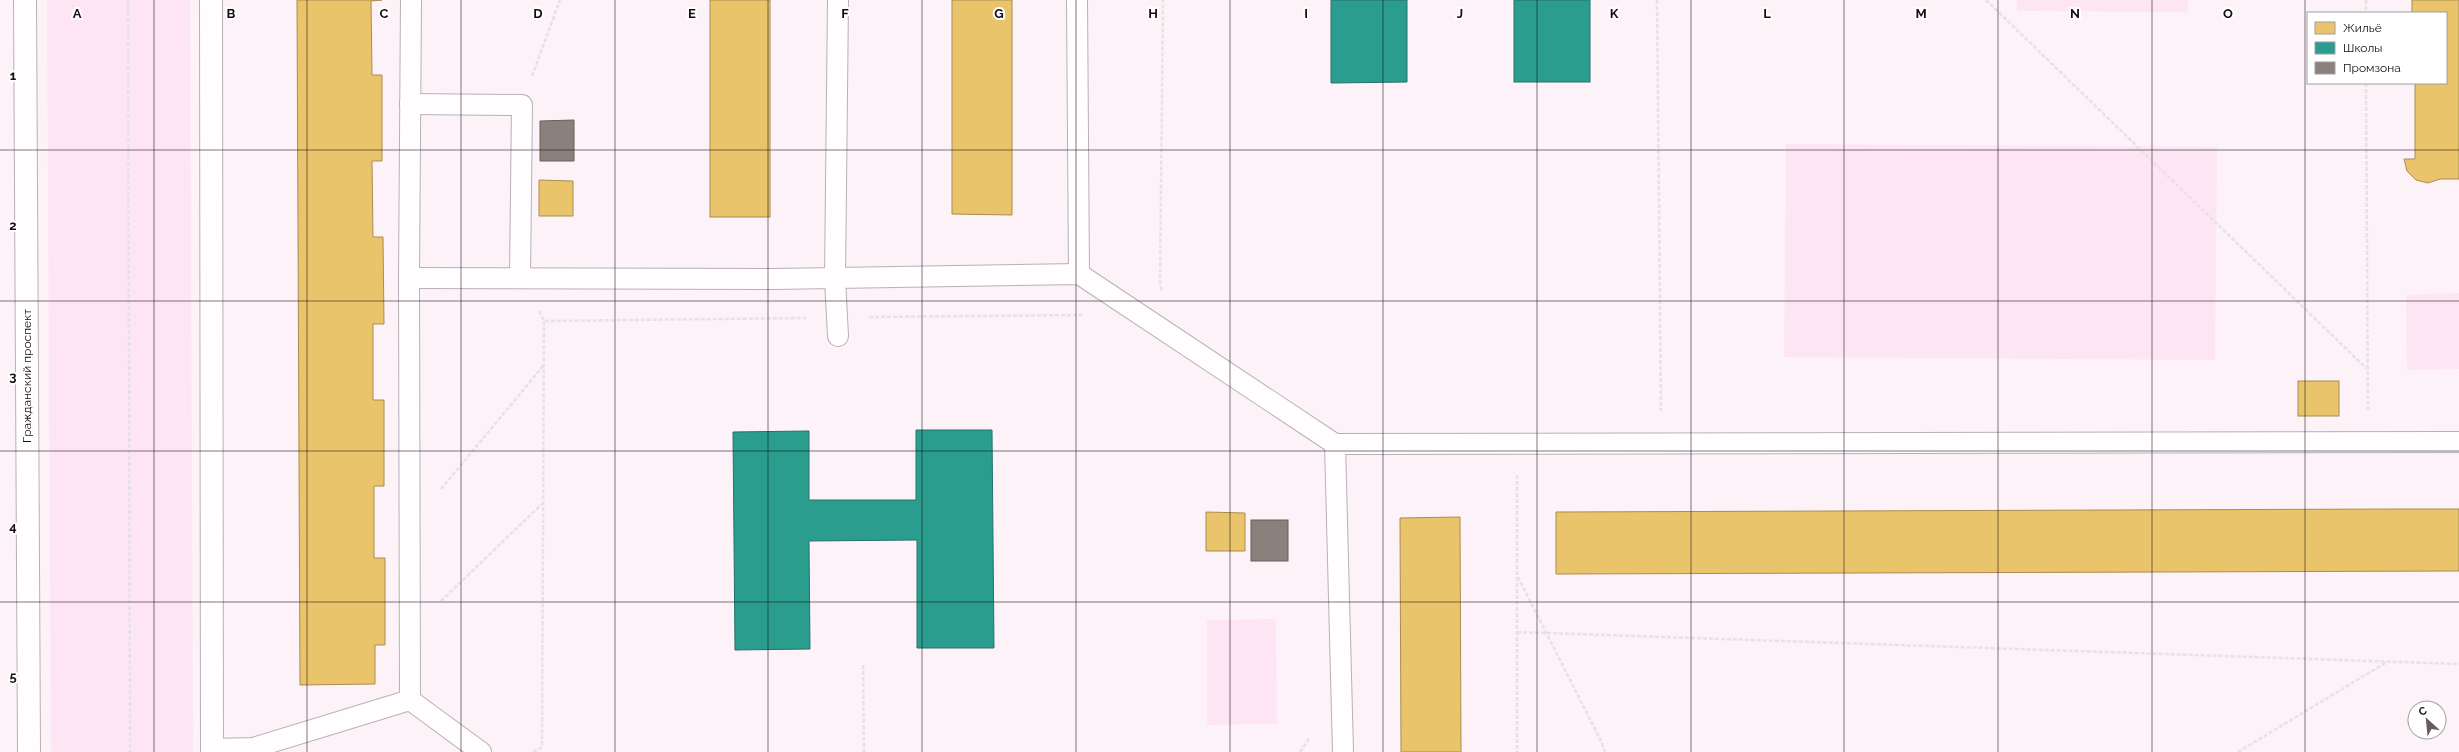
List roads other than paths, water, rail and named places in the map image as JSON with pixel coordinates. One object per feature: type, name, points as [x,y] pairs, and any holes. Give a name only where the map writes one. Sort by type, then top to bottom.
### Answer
[{"type":"main road","name":"Гражданский проспект","points":[[25,0],[29,752]]},
{"type":"main road","points":[[211,0],[212,750]]},
{"type":"lane","points":[[410,700],[409,278],[411,0]]},
{"type":"lane","points":[[838,0],[836,278],[838,336]]},
{"type":"lane","points":[[1077,0],[1079,274]]},
{"type":"lane","points":[[410,104],[522,104],[520,278]]},
{"type":"lane","points":[[409,278],[836,278],[1079,274],[1335,444],[2459,442]]},
{"type":"lane","points":[[1335,444],[1343,752]]},
{"type":"lane","points":[[212,750],[253,748],[410,700]]},
{"type":"lane","points":[[410,700],[480,752]]}]
